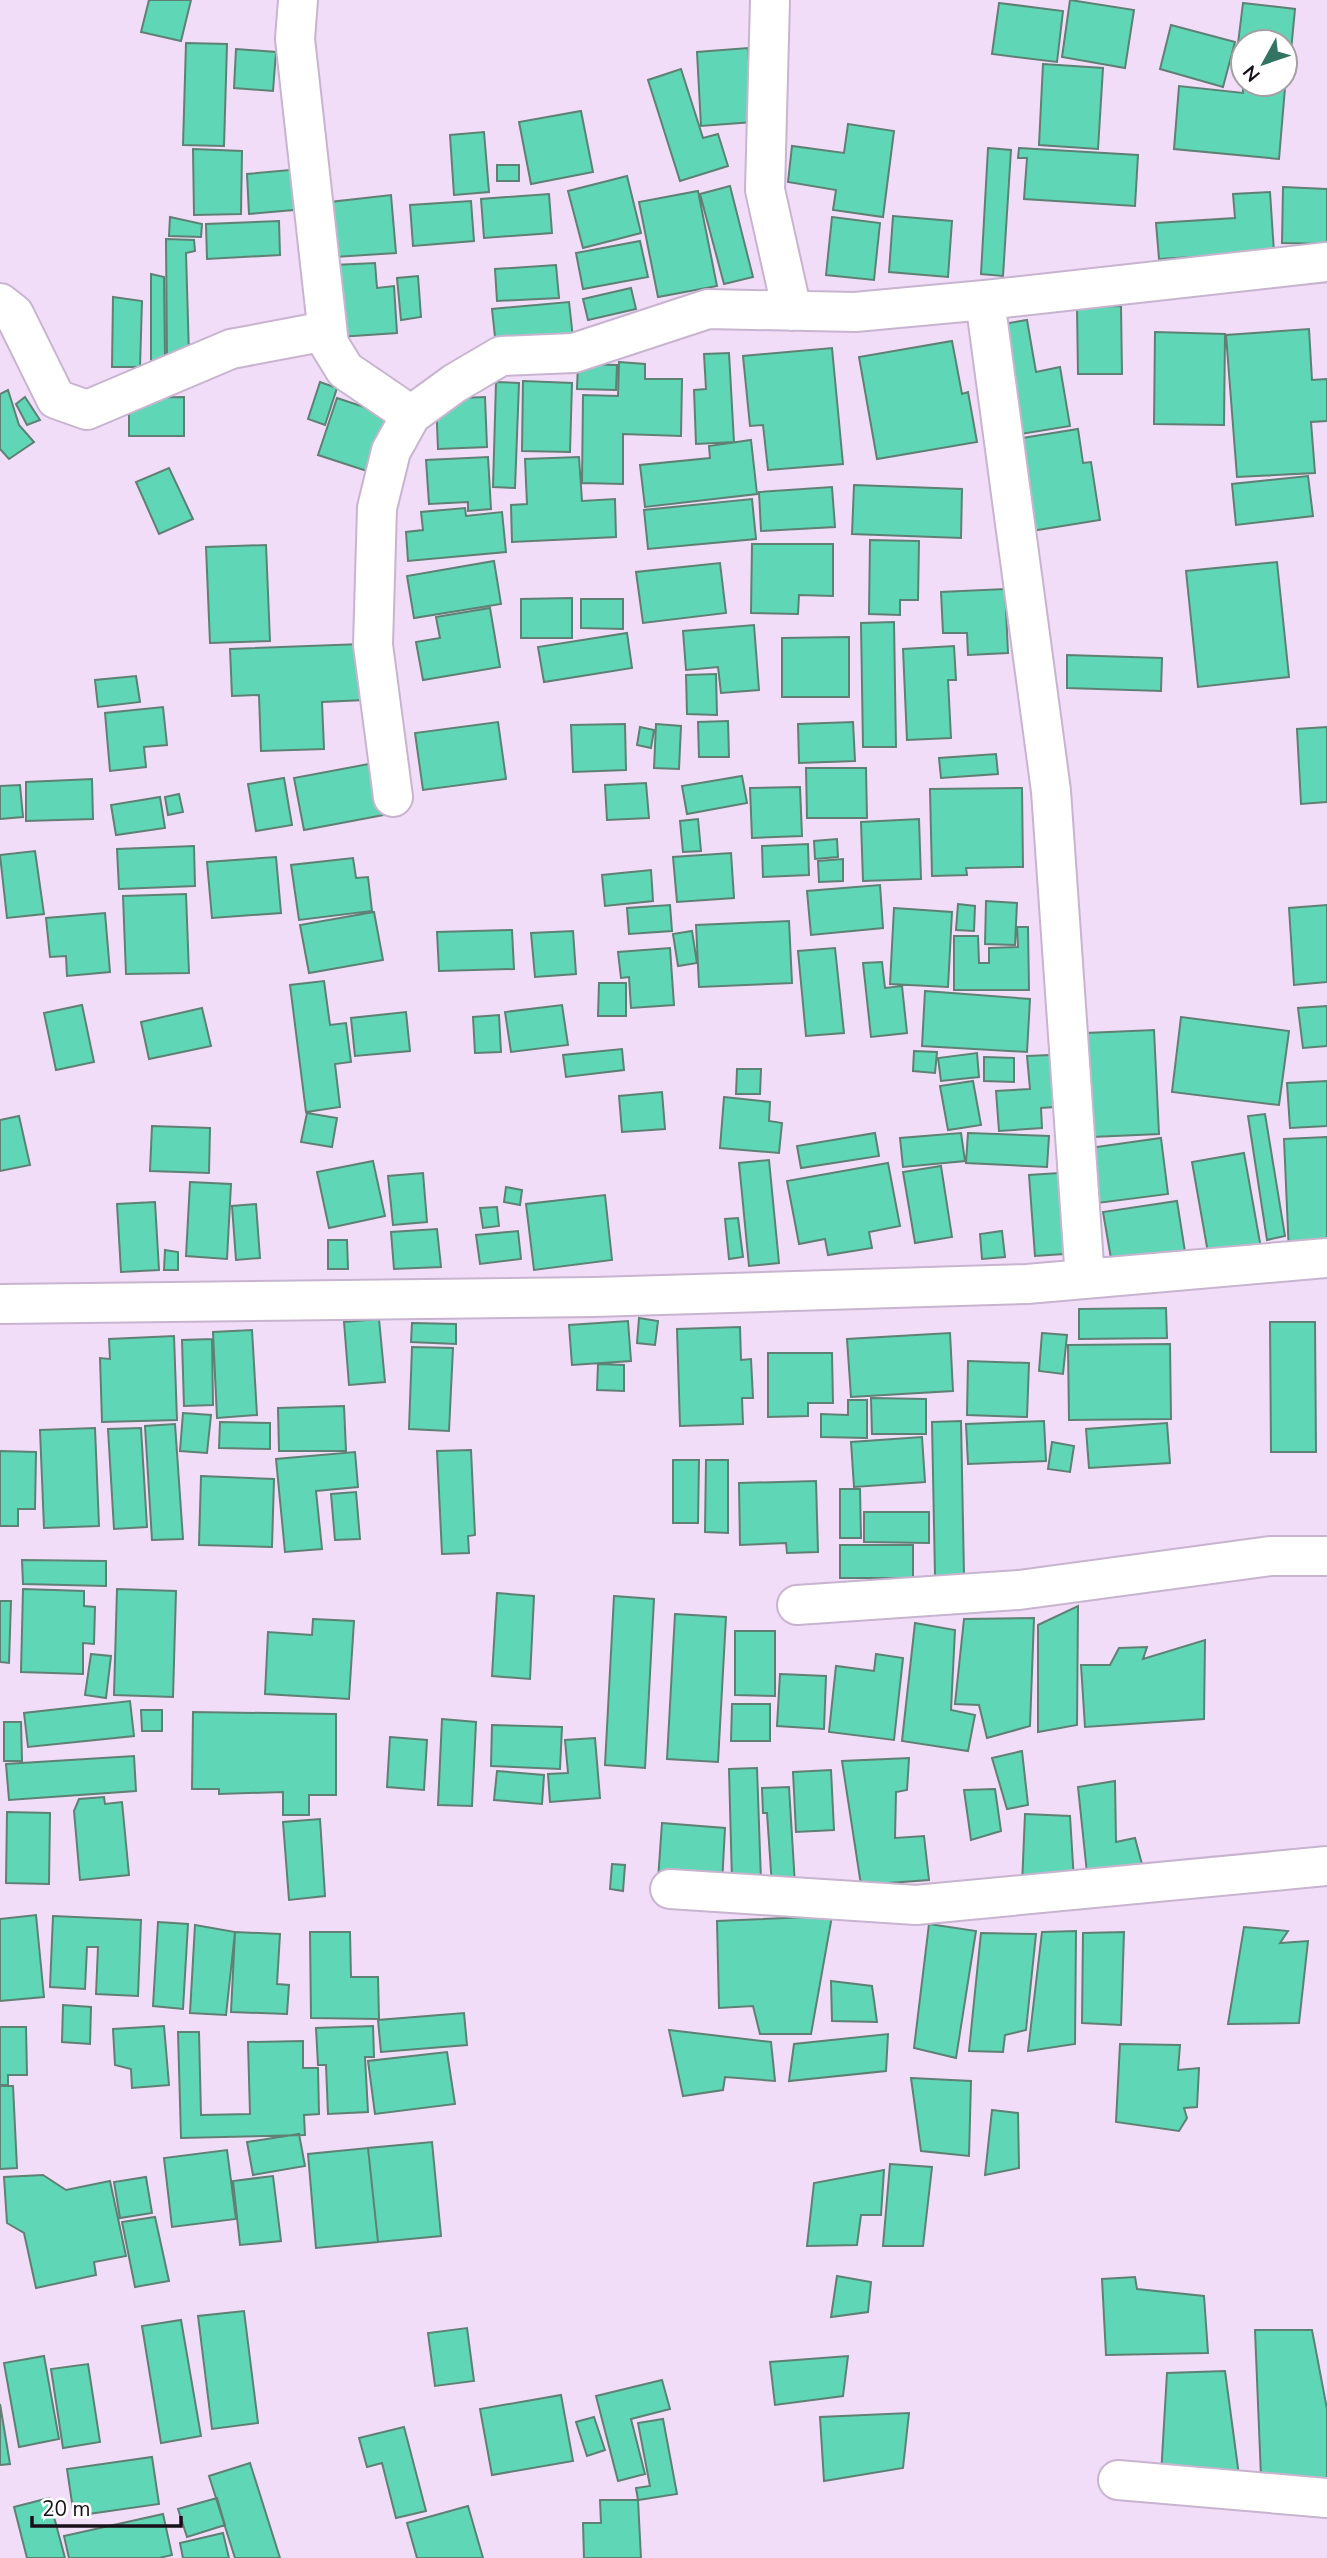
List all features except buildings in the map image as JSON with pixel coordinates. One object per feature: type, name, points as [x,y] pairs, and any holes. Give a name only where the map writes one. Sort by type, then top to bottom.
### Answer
[{"type":"street","points":[[298,0],[295,39],[329,344],[345,370],[411,415]]},
{"type":"street","points":[[769,0],[765,190],[792,311]]},
{"type":"street","points":[[393,797],[373,645],[377,508],[391,452],[411,415],[455,383],[501,356],[574,353],[708,309],[855,312],[1327,262]]},
{"type":"street","points":[[985,300],[1051,791],[1085,1279]]},
{"type":"street","points":[[0,303],[14,314],[56,399],[87,410],[231,349],[326,331]]},
{"type":"street","points":[[0,1304],[594,1297],[1013,1284],[1327,1258]]},
{"type":"street","points":[[797,1605],[1019,1590],[1270,1556],[1327,1556]]},
{"type":"street","points":[[670,1889],[916,1905],[1327,1866]]},
{"type":"street","points":[[1118,2480],[1327,2498]]}]
